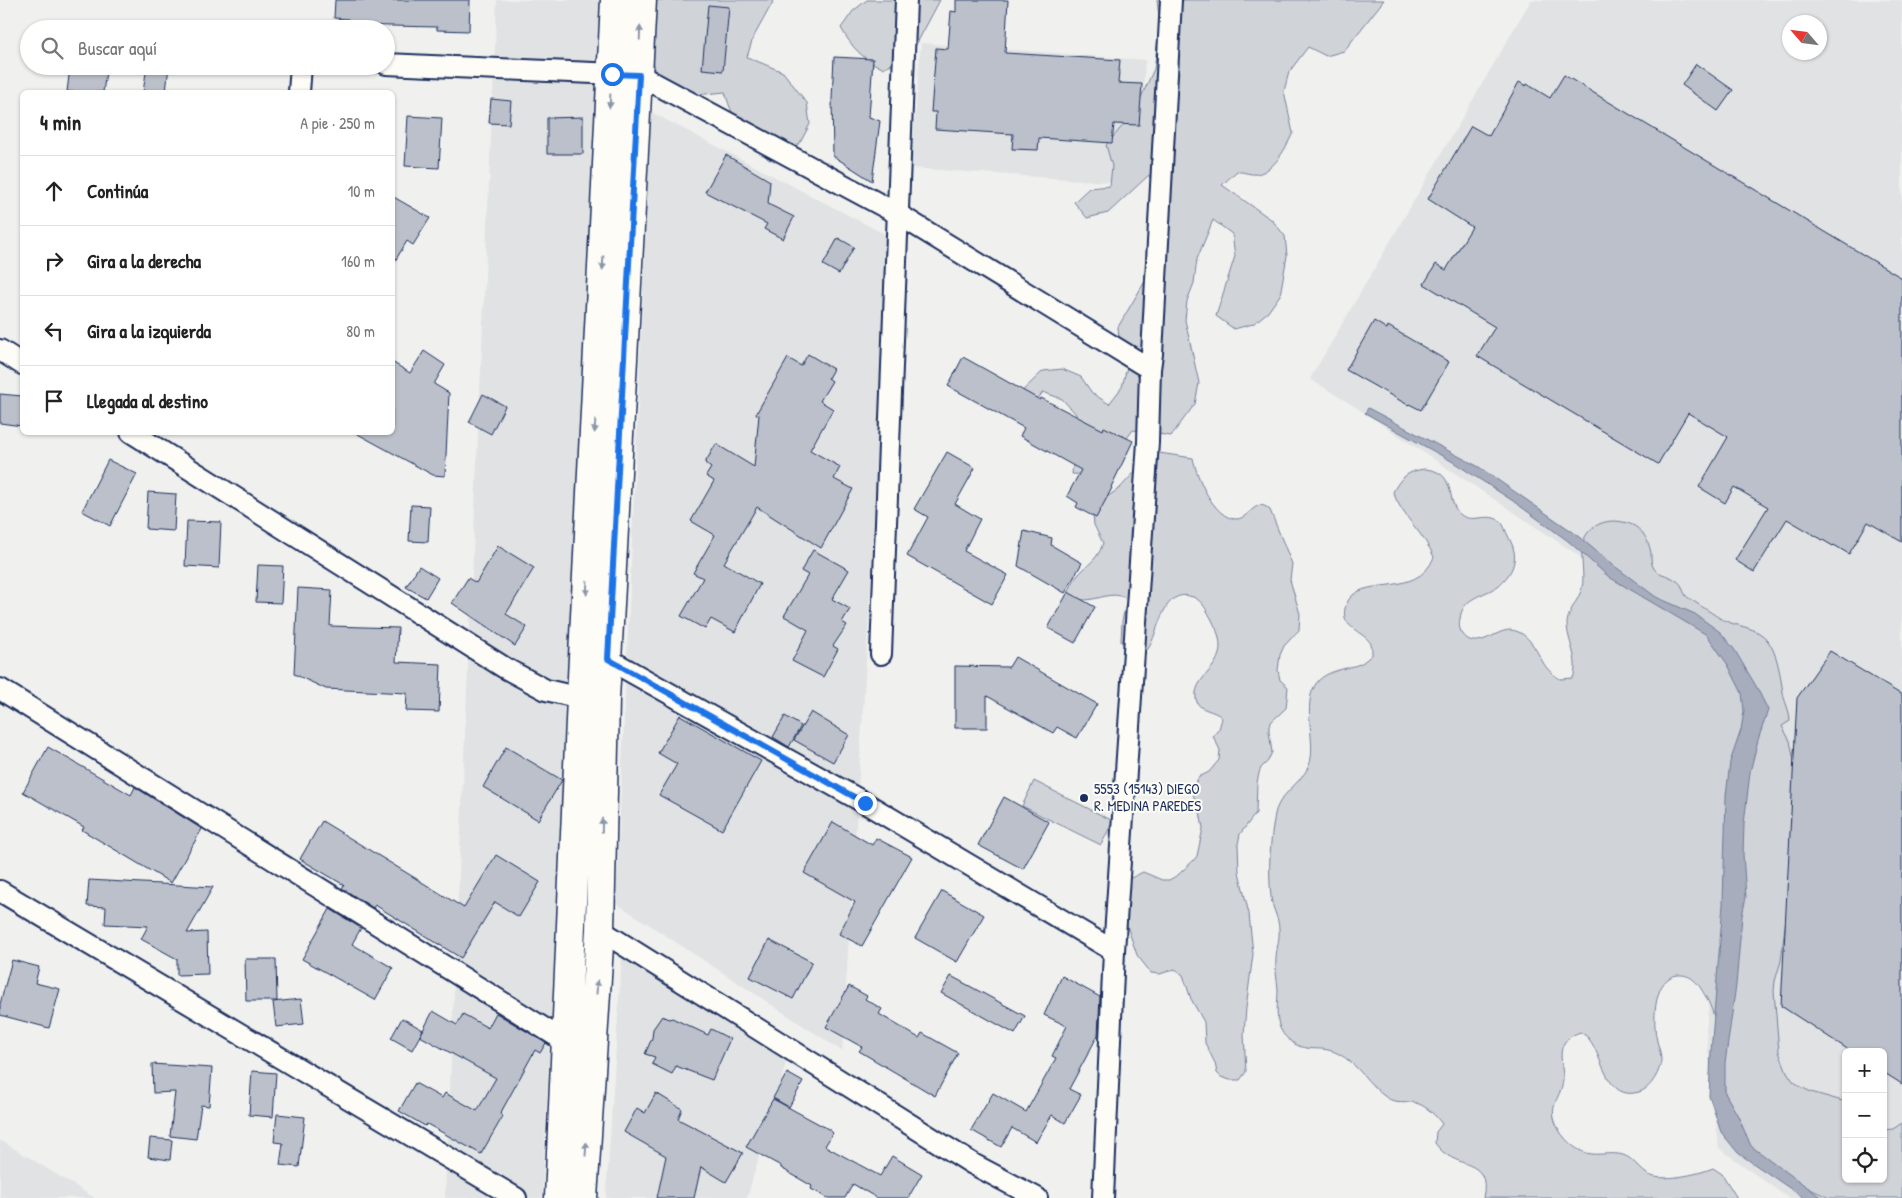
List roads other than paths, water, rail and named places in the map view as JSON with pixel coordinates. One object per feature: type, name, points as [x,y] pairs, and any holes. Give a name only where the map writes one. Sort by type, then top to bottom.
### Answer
[{"type":"main road","points":[[583,1198],[600,930],[593,699],[585,637],[615,0]]},
{"type":"main road","points":[[558,1198],[566,1042],[593,699],[608,659],[642,0]]},
{"type":"street","points":[[881,654],[896,213],[906,0]]},
{"type":"street","points":[[1103,1198],[1114,950],[1148,442],[1150,369],[1153,344],[1171,0]]},
{"type":"street","points":[[395,64],[639,75],[896,213],[1150,369]]},
{"type":"street","points":[[299,90],[300,75]]},
{"type":"street","points":[[0,350],[20,363]]},
{"type":"street","points":[[136,435],[505,668],[546,690],[593,699]]},
{"type":"street","points":[[608,659],[865,803],[1114,950]]},
{"type":"street","points":[[0,689],[566,1042]]},
{"type":"street","points":[[0,890],[516,1198]]},
{"type":"street","points":[[600,930],[973,1164],[1037,1198]]},
{"type":"water","points":[[1368,408],[1479,467],[1573,532],[1656,597],[1695,614],[1720,632],[1734,649],[1756,686],[1768,710],[1750,772],[1744,824],[1743,854],[1746,897],[1742,916],[1736,985],[1725,1063],[1725,1093],[1738,1116],[1751,1146],[1822,1198],[1804,1198],[1738,1153],[1721,1132],[1709,1096],[1723,904],[1726,796],[1730,762],[1741,730],[1744,711],[1742,693],[1728,665],[1707,635],[1609,577],[1568,541],[1513,501],[1453,462],[1365,413]]},
{"type":"place","name":"5553 (15143) DIEGO R. MEDINA PAREDES","points":[[1084,798]]}]
